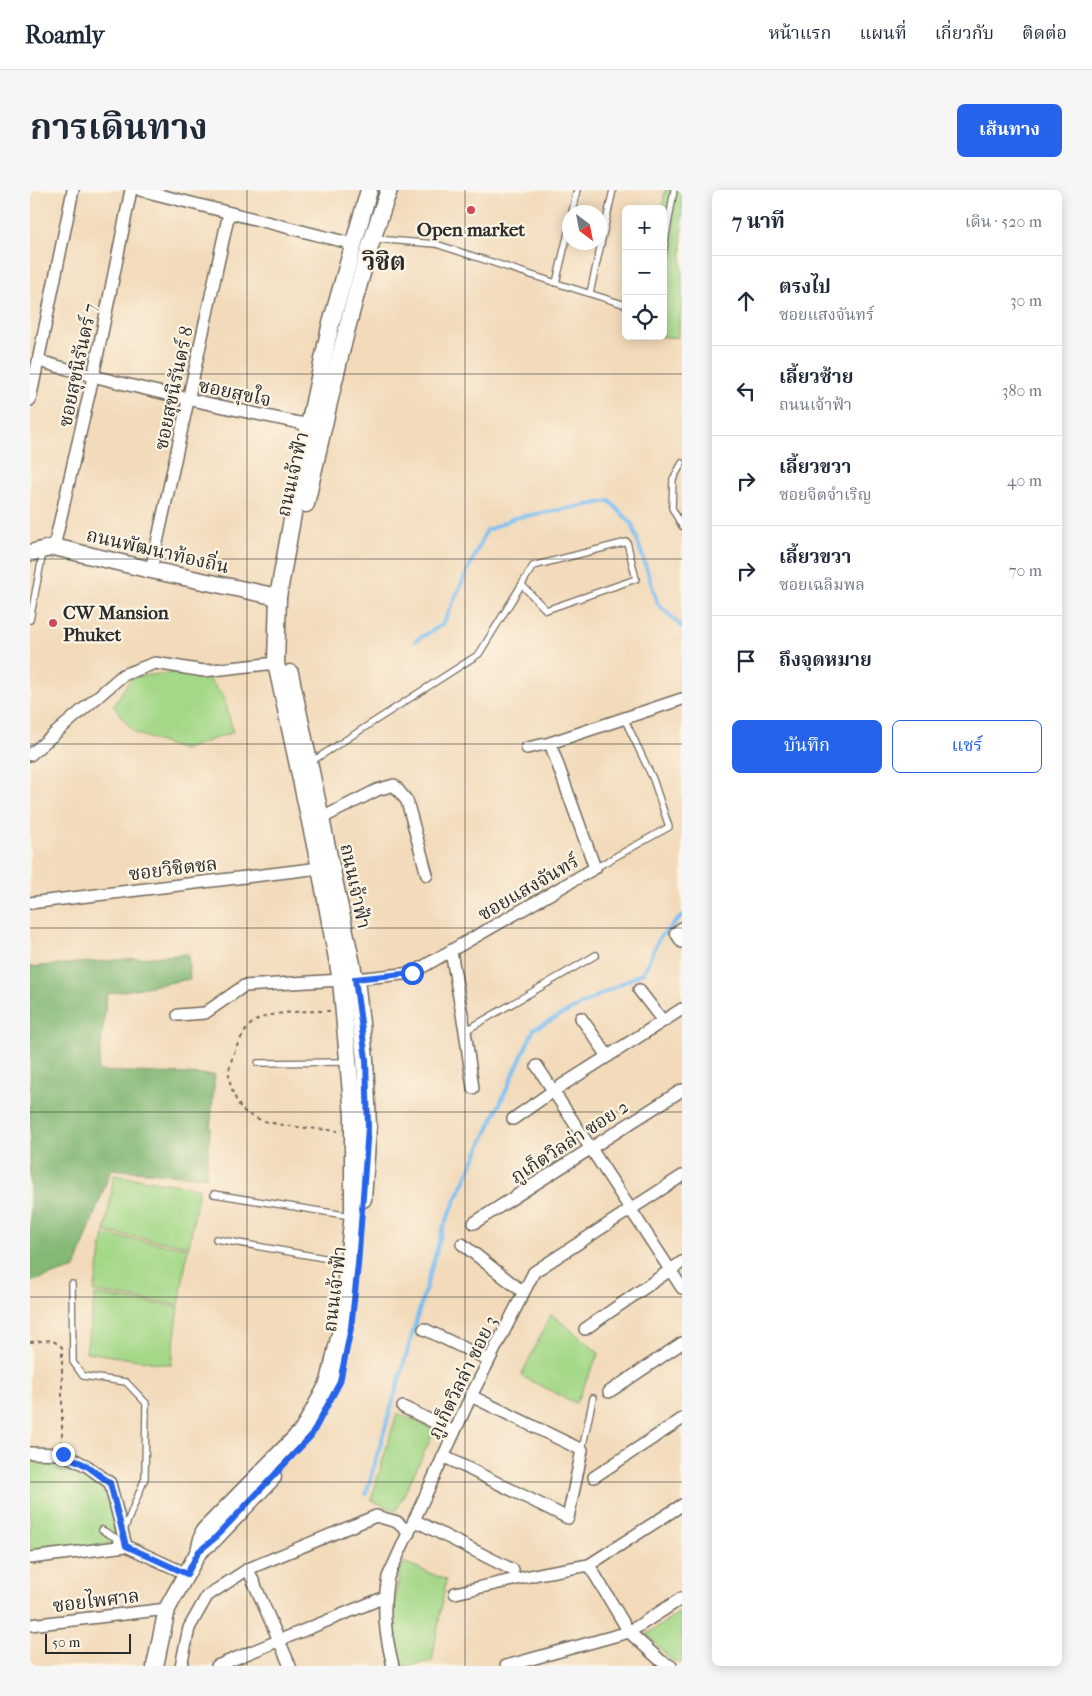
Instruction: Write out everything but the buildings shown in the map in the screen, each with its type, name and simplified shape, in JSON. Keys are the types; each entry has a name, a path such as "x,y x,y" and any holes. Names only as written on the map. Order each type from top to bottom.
{"main road":[{"name":"ถนนเจ้าฟ้า","path":"209,1535 311,1436 340,1382 351,1328 358,1265 368,1127 366,1059 320,868 276,663 278,598 309,425 330,327 369,190"},
{"name":"ถนนเจ้าฟ้า","path":"155,1666 167,1609 199,1551 209,1535 303,1430 329,1382 341,1330 353,1216 353,1116 348,1062 348,979 322,818 287,662 286,597 302,520 346,334 372,239 389,190"},
{"name":"ถนนพัฒนาท้องถิ่น","path":"42,550 151,570 278,598"}],"street":[{"path":"30,400 73,190"},
{"name":"ซอยสุขนิรันดร์ 7","path":"42,550 93,377 131,190"},
{"path":"140,190 353,244"},
{"name":"ซอยสุขนิรันดร์ 8","path":"151,570 229,213"},
{"name":"ซอยสุขใจ","path":"38,362 188,400 309,425"},
{"path":"30,755 123,674 155,663 204,671 276,663"},
{"path":"527,748 550,743 682,699"},
{"name":"ซอยแสงจันทร์","path":"178,1014 205,1013 244,986 412,973 595,868 550,743"},
{"path":"322,818 378,790 394,786 407,801 427,875"},
{"name":"ซอยวิชิตชล","path":"30,903 320,868"},
{"path":"682,928 676,933 682,942"},
{"path":"451,951 473,1088"},
{"path":"639,990 663,1021"},
{"path":"513,1119 553,1091 682,1009"},
{"path":"581,1018 608,1056"},
{"path":"537,1066 682,1288"},
{"name":"ภูเก็ตวิลล่า ซอย 2","path":"474,1222 682,1090"},
{"name":"ภูเก็ตวิลล่า ซอย 3","path":"393,1666 385,1634 385,1597 388,1577 471,1396 534,1272 682,1176"},
{"path":"462,1244 523,1292"},
{"path":"585,1329 682,1262"},
{"path":"424,1329 489,1360"},
{"path":"609,1392 682,1343"},
{"path":"443,1456 568,1518 582,1450 471,1396"},
{"path":"403,1407 454,1432"},
{"path":"594,1477 682,1419"},
{"path":"30,1453 63,1454 87,1466 110,1483 123,1534 123,1547"},
{"path":"455,1593 543,1573 589,1565 682,1505"},
{"path":"181,1666 189,1628 207,1596 248,1569 376,1516 397,1522 409,1532"},
{"path":"414,1520 513,1570"},
{"path":"30,1558 123,1547 187,1574"},
{"path":"589,1565 629,1632 661,1661 671,1666"},
{"path":"248,1569 290,1666"},
{"path":"217,1666 385,1597"},
{"path":"506,1666 629,1632 682,1598"},
{"name":"ซอยไพศาล","path":"30,1625 167,1609"}],"lane":[{"path":"574,205 577,190"},
{"path":"590,293 613,190"},
{"path":"664,250 674,190"},
{"path":"372,239 436,244 622,304"},
{"path":"556,283 564,250"},
{"path":"682,463 673,479 672,508 682,526"},
{"path":"309,764 479,654 522,584 534,566 627,542 636,579 546,610 522,584"},
{"path":"30,620 42,550"},
{"path":"595,868 669,827 653,779 624,718"},
{"path":"465,1031 596,955"},
{"path":"258,1063 348,1062"},
{"path":"214,1194 353,1216"},
{"path":"216,1239 348,1262"},
{"path":"72,1284 73,1362 83,1376 126,1382 146,1403 145,1478 123,1534"},
{"path":"582,1450 593,1398"},
{"path":"102,1530 116,1538 123,1547"}],"path":[{"path":"30,1342 52,1340 62,1347 61,1422 63,1454"}],"green space":[{"path":"665,190 682,190 682,306 677,338 667,337 667,205 663,205"},
{"path":"180,672 207,677 224,697 233,732 183,750 135,733 113,706 132,677"},
{"path":"188,954 190,979 107,994 98,1071 215,1075 206,1177 111,1169 75,1268 30,1282 30,967"},
{"path":"114,1175 199,1188 189,1246 105,1232"},
{"path":"104,1235 188,1248 179,1305 94,1292"},
{"path":"95,1295 179,1307 171,1365 86,1352"},
{"path":"551,1314 599,1353 576,1403 521,1376"},
{"path":"397,1413 435,1430 396,1511 371,1500"},
{"path":"30,1459 62,1461 101,1484 111,1505 116,1538 111,1544 32,1554 30,1540"},
{"path":"404,1562 446,1580 432,1661 399,1666 394,1614 397,1589"},
{"path":"682,1611 682,1664 670,1659 647,1634"}],"waterway":[{"path":"415,641 443,624 486,531 514,518 610,501 632,524 658,604 682,627"},
{"path":"366,1494 443,1228 534,1029 644,972 659,938 682,916"}],"place":[{"name":"Open market","path":"471,210"},
{"name":"CW Mansion Phuket","path":"53,623"}],"district":[{"name":"วิชิต","path":"384,262"}],"route":[{"path":"63,1454 87,1466 110,1483 126,1546 187,1574 199,1551 214,1539 311,1436 340,1382 351,1328 358,1265 368,1127 366,1059 355,979 412,973"}]}
